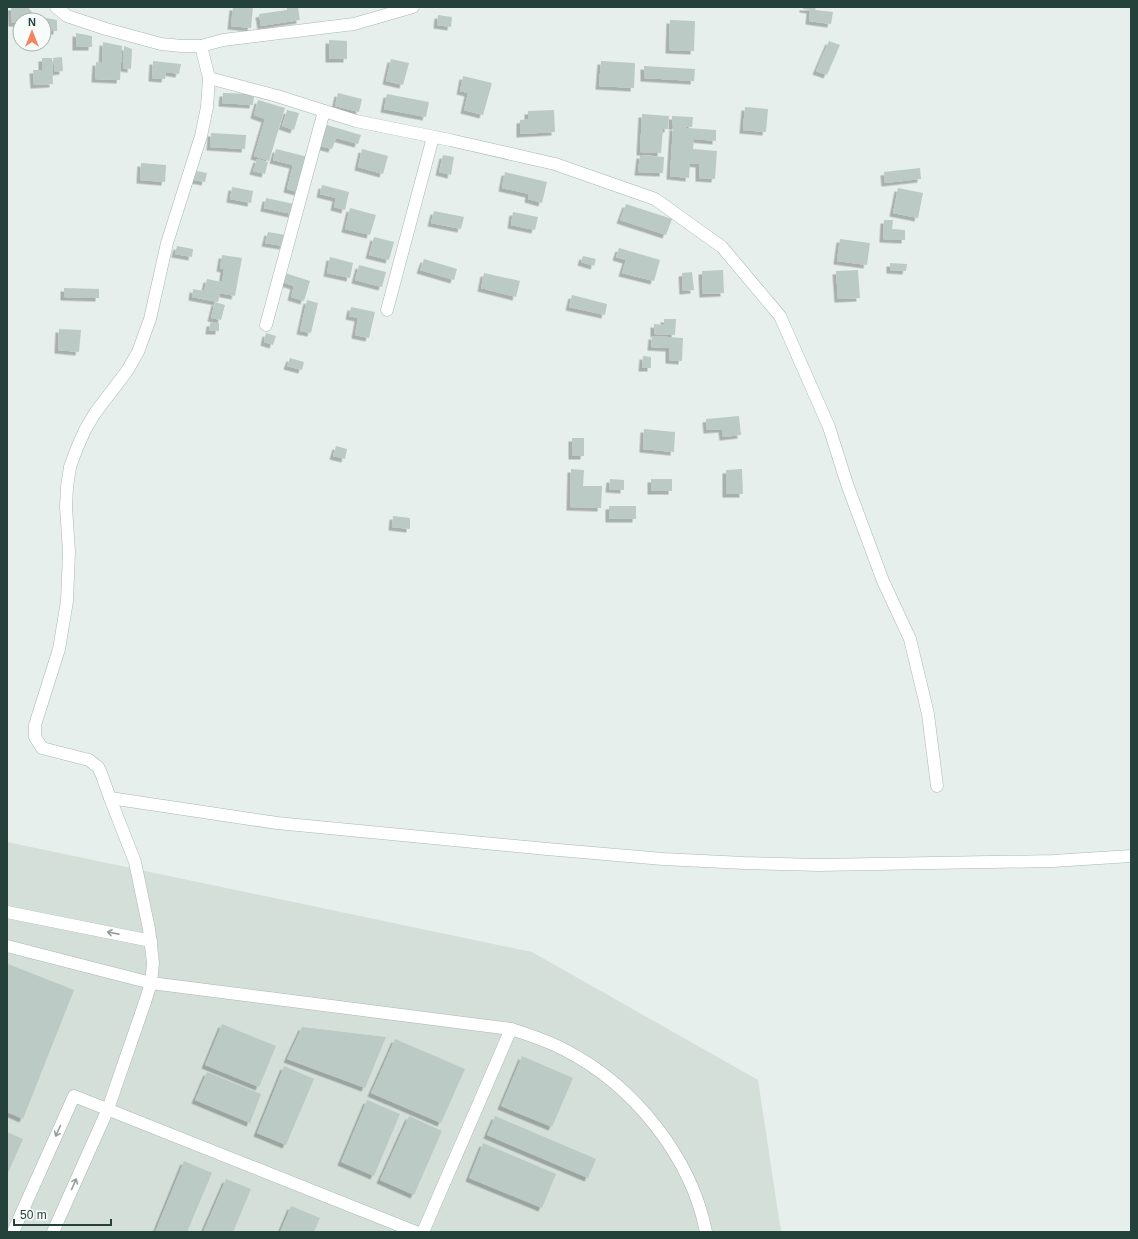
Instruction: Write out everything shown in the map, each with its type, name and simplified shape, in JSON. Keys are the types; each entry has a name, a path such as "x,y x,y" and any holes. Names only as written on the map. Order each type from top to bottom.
{"street":[{"path":"56,7 67,16 106,30 161,44 182,46 201,46 223,40 354,24 413,7"},
{"path":"52,1232 108,1109 151,983 153,963 151,940 135,862 110,798 104,778 98,767 89,760 42,748 35,737 34,731 59,649 68,601 69,564 66,507 70,467 76,448 95,413 127,371 138,352 150,319 166,243 201,136 207,107 209,78 201,46"},
{"path":"209,78 277,96 356,121 556,164 655,199 722,248 780,316 829,427 883,581 910,639 928,714 938,786"},
{"path":"266,325 324,111"},
{"path":"387,310 433,137"},
{"path":"110,798 277,823 539,849 692,860 819,865 1053,861 1131,856"},
{"path":"7,912 151,940"},
{"path":"7,946 151,983 511,1029 539,1038 578,1058 614,1083 635,1103 659,1130 686,1174 697,1200 706,1232"},
{"path":"423,1232 511,1029"},
{"path":"13,1232 74,1096 416,1232"}],"shaded area":[{"path":"7,842 532,952 758,1080 781,1232 7,1232"}],"building":[{"path":"11,7 28,7 32,12 12,12 12,23"},
{"path":"233,7 253,7 251,28 231,26"},
{"path":"287,7 298,7 300,20 261,26 259,14 287,10"},
{"path":"803,7 816,7 815,10 833,12 831,24 809,21 810,10 803,9"},
{"path":"438,15 452,17 451,27 437,25"},
{"path":"52,19 57,20 57,31 52,31"},
{"path":"670,20 695,21 694,51 669,50"},
{"path":"76,33 92,36 92,47 76,47"},
{"path":"329,40 347,41 347,59 329,59"},
{"path":"829,41 840,45 827,75 816,71"},
{"path":"103,42 122,46 120,80 95,79 96,62 102,63"},
{"path":"124,46 132,49 131,69 123,68"},
{"path":"62,57 63,71 55,72 53,58"},
{"path":"42,58 52,58 53,84 34,85 33,70 42,70"},
{"path":"391,59 409,63 403,85 386,81"},
{"path":"153,61 181,64 179,74 166,72 165,79 152,78"},
{"path":"601,61 635,63 634,88 599,86"},
{"path":"644,66 695,69 694,81 644,78"},
{"path":"463,76 492,83 483,115 464,110 468,93 460,91"},
{"path":"223,93 254,94 253,105 222,103"},
{"path":"338,93 362,99 359,112 335,106"},
{"path":"387,94 429,102 426,117 384,109"},
{"path":"258,100 285,108 269,161 254,156 265,119 254,115"},
{"path":"745,107 768,109 766,132 743,130"},
{"path":"287,110 299,113 294,130 282,126"},
{"path":"554,110 555,132 520,134 520,120 528,119 528,111"},
{"path":"642,114 669,116 668,129 663,129 661,153 640,152"},
{"path":"672,116 693,117 692,127 672,126"},
{"path":"327,125 361,135 358,144 336,138 332,149 320,146"},
{"path":"673,127 716,130 716,141 694,139 693,149 717,151 715,179 699,178 699,164 690,163 689,178 670,176"},
{"path":"211,133 246,135 245,149 210,147"},
{"path":"276,149 308,157 298,192 287,189 293,165 273,160"},
{"path":"362,149 388,156 383,174 358,167"},
{"path":"443,155 454,157 451,175 439,172"},
{"path":"640,155 664,157 663,173 638,172"},
{"path":"257,159 268,162 265,174 253,171"},
{"path":"141,163 166,165 165,182 140,180"},
{"path":"920,168 921,179 885,183 884,172"},
{"path":"191,170 207,173 205,182 189,179"},
{"path":"505,172 547,182 542,203 528,199 529,194 502,188"},
{"path":"322,185 349,192 345,210 334,207 336,198 320,194"},
{"path":"232,187 253,191 251,203 230,199"},
{"path":"898,188 923,193 918,218 893,213"},
{"path":"266,198 294,204 292,214 264,208"},
{"path":"626,204 672,219 666,235 620,220"},
{"path":"350,208 376,215 370,235 345,229"},
{"path":"434,211 464,217 461,229 431,223"},
{"path":"513,212 538,217 535,230 511,225"},
{"path":"884,220 893,220 892,229 905,230 905,240 883,239"},
{"path":"268,232 286,235 283,246 265,243"},
{"path":"374,237 394,242 389,260 369,255"},
{"path":"840,239 870,243 867,265 837,261"},
{"path":"177,246 193,249 192,257 175,254"},
{"path":"619,248 660,260 654,281 622,273 626,260 616,257"},
{"path":"222,255 242,258 235,296 209,291 220,294 218,302 192,297 193,289 204,291 207,279 222,282 224,269 220,268"},
{"path":"583,256 596,259 594,266 581,262"},
{"path":"330,257 353,263 350,278 327,273"},
{"path":"424,259 457,269 454,280 420,270"},
{"path":"890,263 907,264 906,271 890,270"},
{"path":"359,265 386,272 382,287 355,280"},
{"path":"723,270 724,293 703,294 702,271"},
{"path":"858,270 860,298 838,299 836,271"},
{"path":"692,272 694,290 683,291 682,273"},
{"path":"285,273 310,281 304,301 291,297 294,286 282,282"},
{"path":"484,273 520,281 516,297 481,288"},
{"path":"64,288 99,289 99,298 64,297"},
{"path":"572,295 607,304 605,315 569,307"},
{"path":"307,300 318,303 311,333 300,331"},
{"path":"215,302 225,305 221,320 211,318"},
{"path":"351,307 375,312 369,338 355,335 358,318 349,316"},
{"path":"664,319 676,319 675,335 654,334 654,324 664,325"},
{"path":"210,323 219,323 219,331 209,331"},
{"path":"59,329 81,330 79,352 58,350"},
{"path":"266,333 276,336 273,345 264,342"},
{"path":"652,336 683,338 682,361 669,360 669,348 651,347"},
{"path":"643,356 651,357 651,368 642,368"},
{"path":"290,358 304,362 302,370 287,366"},
{"path":"739,416 741,435 723,437 722,429 707,430 706,419"},
{"path":"644,429 675,432 674,452 643,449"},
{"path":"572,438 584,438 584,456 572,456"},
{"path":"336,446 347,449 345,459 333,456"},
{"path":"571,469 584,470 583,486 602,486 601,508 570,507"},
{"path":"742,469 743,494 726,494 726,470"},
{"path":"610,479 624,480 624,490 609,489"},
{"path":"651,479 672,479 672,491 651,491"},
{"path":"609,506 636,506 636,519 609,519"},
{"path":"393,516 410,518 410,529 392,527"},
{"path":"8,964 74,990 23,1119 7,1112"},
{"path":"222,1024 276,1046 259,1087 205,1065"},
{"path":"302,1027 386,1037 365,1088 287,1059"},
{"path":"395,1039 465,1069 441,1123 371,1093"},
{"path":"522,1056 573,1078 552,1127 501,1106"},
{"path":"284,1066 314,1079 286,1145 257,1133"},
{"path":"207,1072 261,1094 250,1123 195,1100"},
{"path":"367,1100 400,1114 374,1176 341,1162"},
{"path":"409,1116 442,1131 414,1195 380,1180"},
{"path":"495,1116 596,1159 588,1178 487,1135"},
{"path":"7,1132 23,1139 7,1175"},
{"path":"483,1143 556,1174 542,1208 469,1178"},
{"path":"184,1161 212,1173 187,1232 155,1232"},
{"path":"226,1179 251,1189 233,1232 203,1232"},
{"path":"291,1206 320,1218 314,1232 280,1232"}]}
